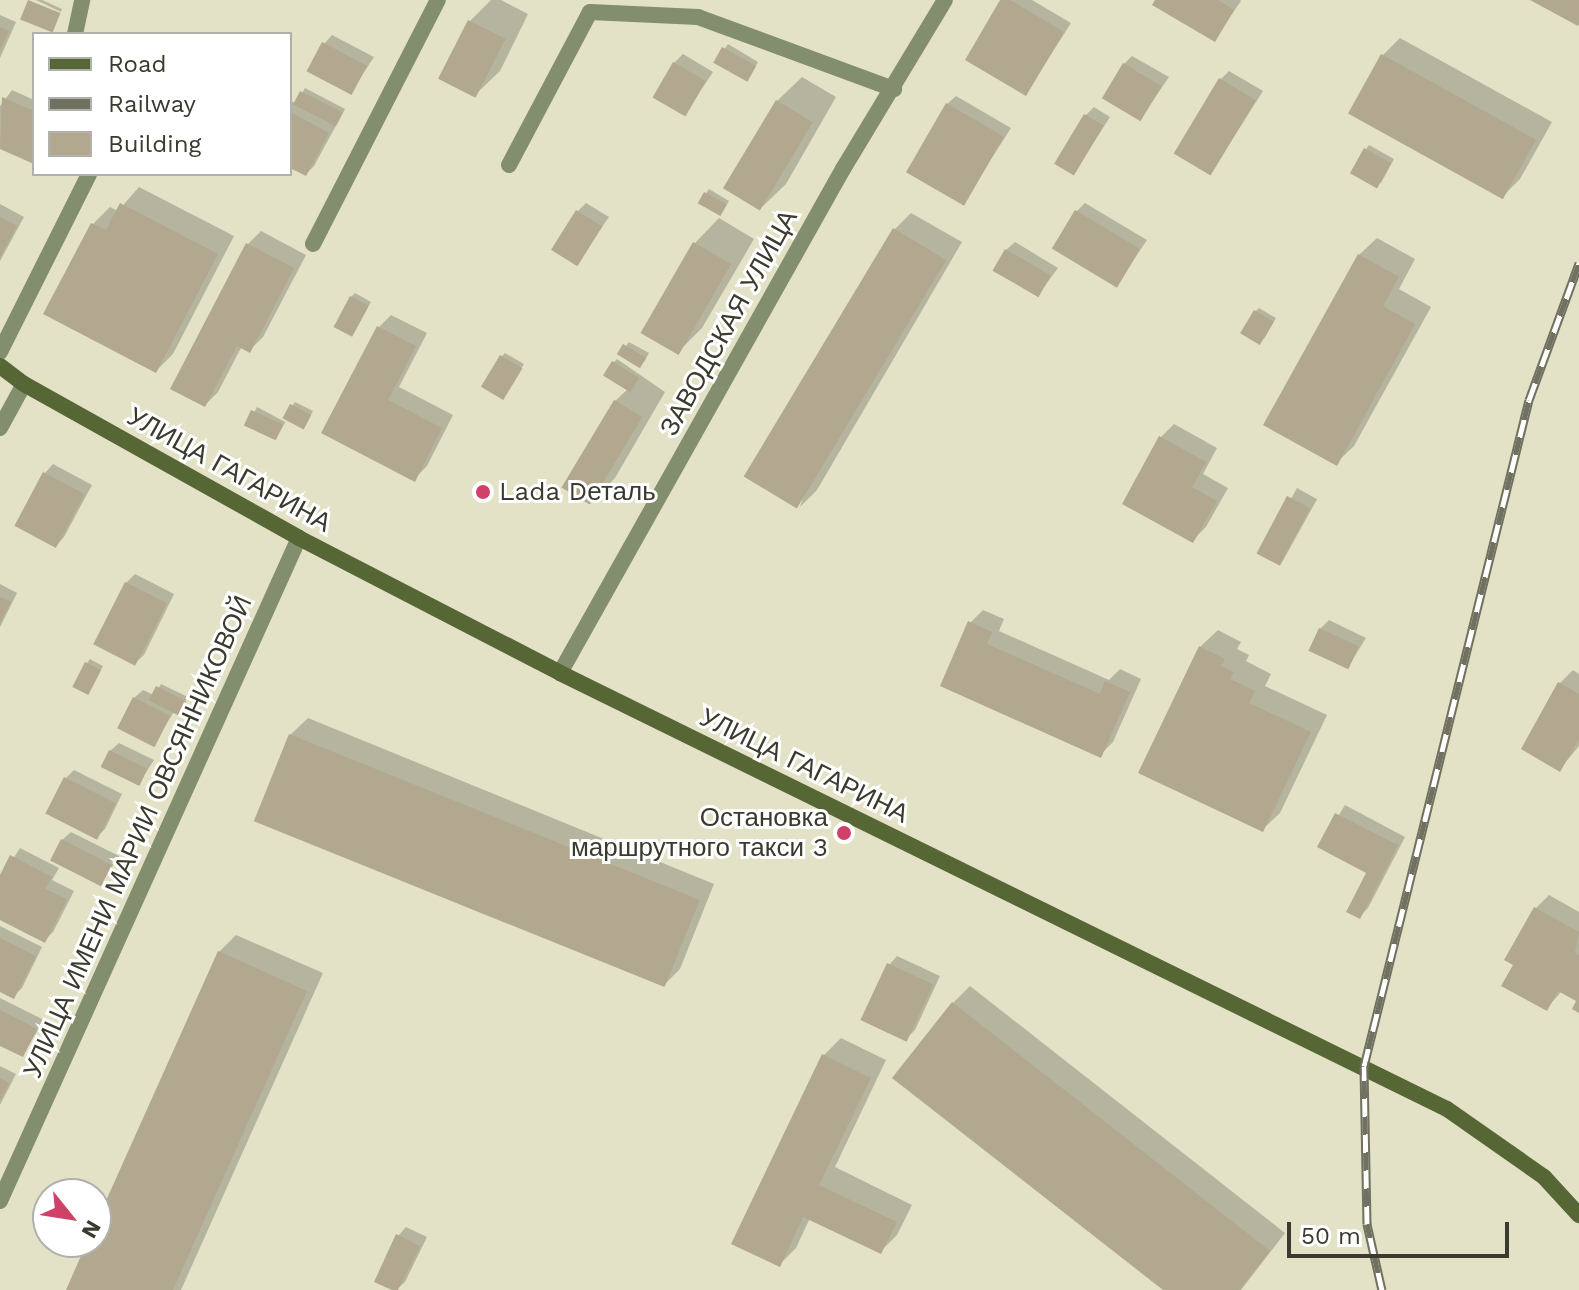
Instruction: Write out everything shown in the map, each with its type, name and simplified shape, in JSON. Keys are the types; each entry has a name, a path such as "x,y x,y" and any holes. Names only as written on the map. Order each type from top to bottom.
{"main road":[{"name":"УЛИЦА ГАГАРИНА","path":"0,366 24,384 299,538 560,673 1447,1109 1544,1177 1579,1215"}],"street":[{"path":"75,32 82,0"},
{"path":"313,244 438,0"},
{"name":"ЗАВОДСКАЯ УЛИЦА","path":"560,673 843,169 945,0"},
{"path":"509,165 590,12 698,17 894,89"},
{"path":"0,352 88,176"},
{"path":"0,428 24,384"},
{"name":"УЛИЦА ИМЕНИ МАРИИ ОВСЯННИКОВОЙ","path":"0,1201 299,538"}],"building":[{"path":"28,0 60,13 51,32 20,19"},
{"path":"1000,0 1010,0 1064,32 1026,96 965,60"},
{"path":"1155,0 1218,0 1234,10 1215,42 1152,5"},
{"path":"1530,0 1579,0 1578,26"},
{"path":"468,20 505,39 475,98 438,79"},
{"path":"0,27 9,31 0,51"},
{"path":"322,42 367,66 352,95 307,71"},
{"path":"722,47 756,66 747,82 713,63"},
{"path":"1381,54 1536,140 1503,199 1348,113"},
{"path":"673,62 706,81 685,117 652,98"},
{"path":"1123,63 1162,86 1140,121 1102,98"},
{"path":"1219,78 1256,100 1211,176 1174,153"},
{"path":"300,91 343,113 336,126 293,104"},
{"path":"2,97 32,110 32,163 0,149"},
{"path":"776,100 813,122 760,210 723,188"},
{"path":"946,103 1004,136 964,206 906,172"},
{"path":"292,113 329,133 306,176 292,169"},
{"path":"1084,114 1104,126 1074,176 1054,164"},
{"path":"1364,148 1391,163 1377,188 1350,173"},
{"path":"704,192 727,205 720,216 698,203"},
{"path":"120,203 218,254 156,373 43,314 91,223 106,230"},
{"path":"576,210 602,226 577,266 551,250"},
{"path":"1075,210 1140,249 1117,288 1052,249"},
{"path":"0,217 17,226 0,257"},
{"path":"893,228 946,260 797,509 744,477"},
{"path":"693,242 731,264 679,355 640,333"},
{"path":"246,243 294,268 250,353 237,346 205,407 170,389"},
{"path":"1005,249 1051,276 1038,297 992,271"},
{"path":"1358,254 1399,277 1383,306 1415,324 1337,466 1263,425"},
{"path":"350,296 369,306 352,337 334,327"},
{"path":"1254,310 1274,322 1260,345 1240,333"},
{"path":"377,326 416,346 388,400 442,428 415,482 321,433"},
{"path":"623,344 646,358 640,368 617,354"},
{"path":"500,355 522,368 503,400 481,387"},
{"path":"612,361 639,378 630,392 603,375"},
{"path":"614,400 642,417 590,504 561,487"},
{"path":"290,404 311,415 304,429 282,418"},
{"path":"251,410 283,425 276,440 244,425"},
{"path":"1159,436 1206,462 1192,487 1217,501 1193,543 1122,504"},
{"path":"43,472 84,494 56,548 14,526"},
{"path":"1287,496 1310,508 1279,566 1256,553"},
{"path":"125,582 167,603 135,666 93,644"},
{"path":"0,597 11,602 0,622"},
{"path":"968,621 992,632 987,644 1100,694 1105,681 1130,692 1101,758 940,686"},
{"path":"1319,628 1359,647 1348,669 1308,651"},
{"path":"1199,646 1225,659 1221,666 1234,672 1230,679 1255,691 1249,703 1311,732 1263,832 1138,773"},
{"path":"85,662 101,670 88,695 72,687"},
{"path":"1558,682 1579,694 1579,739 1560,772 1521,749"},
{"path":"156,686 186,701 179,716 149,700"},
{"path":"133,697 170,716 155,747 117,728"},
{"path":"289,734 700,900 665,987 254,821"},
{"path":"109,750 148,769 139,786 101,767"},
{"path":"64,777 116,803 97,840 45,814"},
{"path":"1335,813 1398,845 1360,919 1346,912 1366,873 1317,847"},
{"path":"61,839 112,865 101,886 50,860"},
{"path":"10,855 52,877 45,889 67,899 45,943 0,920 0,875"},
{"path":"1534,907 1579,932 1575,953 1579,955 1579,1013 1572,1009 1576,1001 1558,991 1547,1011 1501,986 1513,965 1504,960"},
{"path":"0,938 36,956 14,999 0,992"},
{"path":"218,951 307,991 173,1290 66,1290 80,1258 112,1258 112,1187"},
{"path":"887,963 933,985 907,1042 860,1020"},
{"path":"952,1002 1270,1251 1239,1290 1163,1290 892,1078"},
{"path":"0,1010 37,1029 23,1057 0,1046"},
{"path":"822,1054 871,1078 819,1185 897,1222 881,1254 803,1217 780,1267 731,1244"},
{"path":"0,1078 9,1083 0,1100"},
{"path":"396,1234 420,1246 398,1290 392,1290 374,1282"}],"railway":[{"path":"1382,1290 1367,1224 1364,1066 1529,400 1579,263"}],"place":[{"name":"Lada Dеталь","path":"483,492"},
{"name":"Остановка маршрутного такси 3","path":"844,833"}]}
